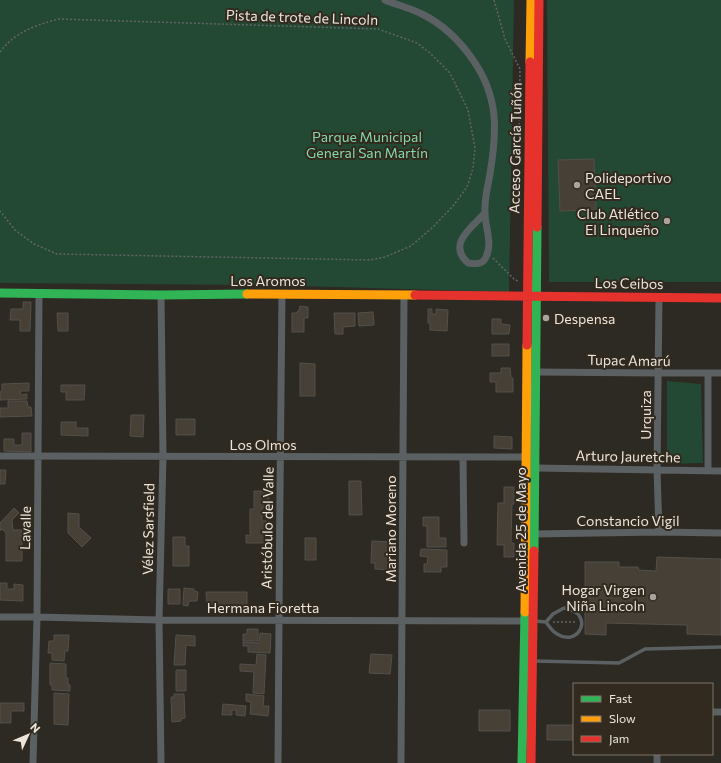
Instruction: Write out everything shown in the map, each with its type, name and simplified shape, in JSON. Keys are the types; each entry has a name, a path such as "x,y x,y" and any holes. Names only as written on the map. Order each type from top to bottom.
{"main road":[{"name":"Acceso García Tuñón","path":"523,296 531,0"},
{"name":"Acceso García Tuñón","path":"536,296 539,0"},
{"name":"Los Aromos","path":"0,293 536,296"},
{"name":"Avenida 25 de Mayo","path":"523,296 529,621 533,661 530,763"},
{"name":"Avenida 25 de Mayo","path":"522,763 534,534 536,296"},
{"name":"Los Ceibos","path":"536,296 721,298"},
{"path":"525,457 535,457"},
{"path":"525,468 535,468"}],"street":[{"path":"385,0 421,13 447,30 473,60 483,77 494,112 496,132 484,213 488,232 488,252 485,259 479,264 468,263 462,258 459,248 461,240 484,213"},
{"name":"Lavalle","path":"33,763 37,617 39,293"},
{"name":"Aristóbulo del Valle","path":"278,763 278,620 282,457 282,294"},
{"name":"Vélez Sarsfield","path":"160,763 159,620 163,456 161,295"},
{"name":"Mariano Moreno","path":"401,763 404,295"},
{"name":"Urquiza","path":"659,298 659,532"},
{"name":"Tupac Amarú","path":"536,372 721,373"},
{"path":"708,373 708,470"},
{"name":"Los Olmos","path":"0,456 525,457"},
{"path":"462,457 464,543"},
{"name":"Arturo Jauretche","path":"535,468 721,471"},
{"name":"Constancio Vigil","path":"534,534 659,532 721,533"},
{"name":"Hermana Fioretta","path":"0,618 37,617 159,620 529,621"}],"lane":[{"path":"529,621 546,622 557,634 564,637 571,637 580,630 582,618 575,611 564,608 553,614 546,622"},
{"path":"533,661 619,663 645,649 721,647"}],"path":[{"path":"494,0 505,39 520,69 520,140"},
{"name":"Pista de trote de Lincoln","path":"0,52 22,32 58,19 378,29 417,42 450,73 468,110 475,148 473,168 467,187 453,206 433,227 411,246 384,257 370,260 57,254 34,244 14,230 0,211"},
{"path":"488,252 515,280 519,282 523,296"},
{"path":"546,622 582,622"}],"green space":[{"name":"Parque Municipal General San Martín","path":"0,0 514,0 509,292 267,285 0,283"},
{"path":"547,0 721,0 721,282 549,282"},
{"path":"667,381 701,384 703,463 667,464"}],"building":[{"name":"Polideportivo CAEL","path":"594,159 596,210 560,211 558,160"},
{"path":"23,302 31,302 30,331 20,331 20,320 10,320 11,309 23,309"},
{"path":"300,306 308,307 308,318 304,318 304,332 292,332 292,313 296,313"},
{"path":"428,309 432,309 432,314 436,314 436,309 448,310 447,331 430,330 430,323 428,323"},
{"path":"373,312 374,325 359,326 358,313"},
{"path":"57,313 68,313 68,331 58,331"},
{"path":"334,313 355,313 355,326 343,327 343,334 335,334"},
{"path":"492,319 501,319 501,324 510,325 509,334 492,334"},
{"path":"492,344 509,344 509,356 492,356"},
{"path":"300,363 315,364 315,396 300,396"},
{"path":"501,368 510,368 511,378 513,378 513,392 496,392 496,382 490,382 490,373 501,373"},
{"path":"29,383 29,391 20,391 21,395 27,394 27,399 0,400 2,384"},
{"path":"61,385 85,385 84,400 66,400 66,392 61,392"},
{"path":"8,401 27,401 28,407 31,407 32,416 0,417 0,408 8,408"},
{"path":"131,415 144,415 143,437 130,436"},
{"path":"176,419 195,419 195,435 176,435"},
{"path":"61,422 76,422 76,428 88,428 88,436 61,435"},
{"path":"22,433 31,433 31,452 4,451 4,439 14,439 14,445 22,445"},
{"path":"494,436 512,437 512,449 494,448"},
{"path":"0,470 6,470 5,484 0,484"},
{"path":"349,481 361,481 362,515 349,515"},
{"path":"504,487 514,487 511,543 514,543 514,557 504,557 504,545 497,545 498,503 504,503"},
{"path":"254,491 269,491 269,508 262,508 262,521 267,521 267,526 261,534 269,534 268,543 246,543 246,535 250,536 250,509 254,509"},
{"path":"14,508 19,513 12,520 13,530 22,530 22,561 6,561 6,533 2,529 0,531 0,523"},
{"path":"68,513 79,514 79,527 91,538 82,547 68,533"},
{"path":"423,517 439,517 439,538 446,538 446,547 427,547 427,526 423,526"},
{"path":"173,537 185,537 185,546 189,546 189,566 173,566"},
{"path":"305,538 316,538 316,560 305,560"},
{"path":"372,541 392,542 391,570 375,569 375,563 371,563"},
{"path":"421,549 447,550 447,567 441,567 441,572 424,572 424,564 427,564 428,557 420,556"},
{"name":"Hogar Virgen Niña Lincoln","path":"657,557 721,559 721,635 687,634 687,625 606,623 606,635 585,634 585,562 619,562 619,567 638,567 639,570 656,571"},
{"path":"0,583 7,583 7,589 14,589 14,584 23,585 23,601 0,600"},
{"path":"184,588 194,589 194,591 198,592 197,601 189,601 188,606 183,605"},
{"path":"168,589 180,589 180,604 168,604"},
{"path":"206,592 247,592 247,609 212,609 211,604 207,604"},
{"path":"247,629 258,629 258,641 243,641 243,634 247,634"},
{"path":"260,633 271,634 270,653 248,652 248,646 243,646 243,642 259,643"},
{"path":"54,635 69,635 68,651 65,651 64,661 52,660 52,653 48,653 49,641 54,641"},
{"path":"176,635 195,636 195,646 186,645 185,665 174,665"},
{"path":"257,654 266,655 264,694 253,693 254,672 240,671 240,664 256,665"},
{"path":"371,654 392,655 390,674 369,673"},
{"path":"50,663 66,664 66,678 68,678 70,691 52,690 52,685 50,685"},
{"path":"176,670 186,670 186,691 176,691"},
{"path":"54,693 69,694 68,725 54,724"},
{"path":"174,694 184,694 185,718 181,719 181,721 172,722 171,697 174,697"},
{"path":"246,694 264,696 263,706 269,706 268,716 250,714 251,702 246,701"},
{"path":"0,703 24,703 24,711 11,711 11,723 0,723"},
{"path":"223,704 246,706 245,716 236,715 236,710 232,710 232,715 222,715"},
{"path":"479,710 510,710 510,731 479,731"},
{"path":"547,725 573,725 573,740 547,740"}],"traffic: fast":[{"path":"534,551 537,227"},
{"path":"0,293 161,295 247,294"},
{"path":"522,763 525,612"}],"traffic: slow":[{"path":"530,62 531,0"},
{"path":"247,294 415,295"},
{"path":"525,612 527,345"}],"traffic: jam":[{"path":"537,227 539,0"},
{"path":"527,345 530,62"},
{"path":"415,295 721,298"},
{"path":"531,763 534,551"}],"place":[{"name":"Polideportivo CAEL","path":"577,185"},
{"name":"Club Atlético El Linqueño","path":"667,221"},
{"name":"Despensa","path":"546,318"},
{"name":"Hogar Virgen Niña Lincoln","path":"653,597"}]}
